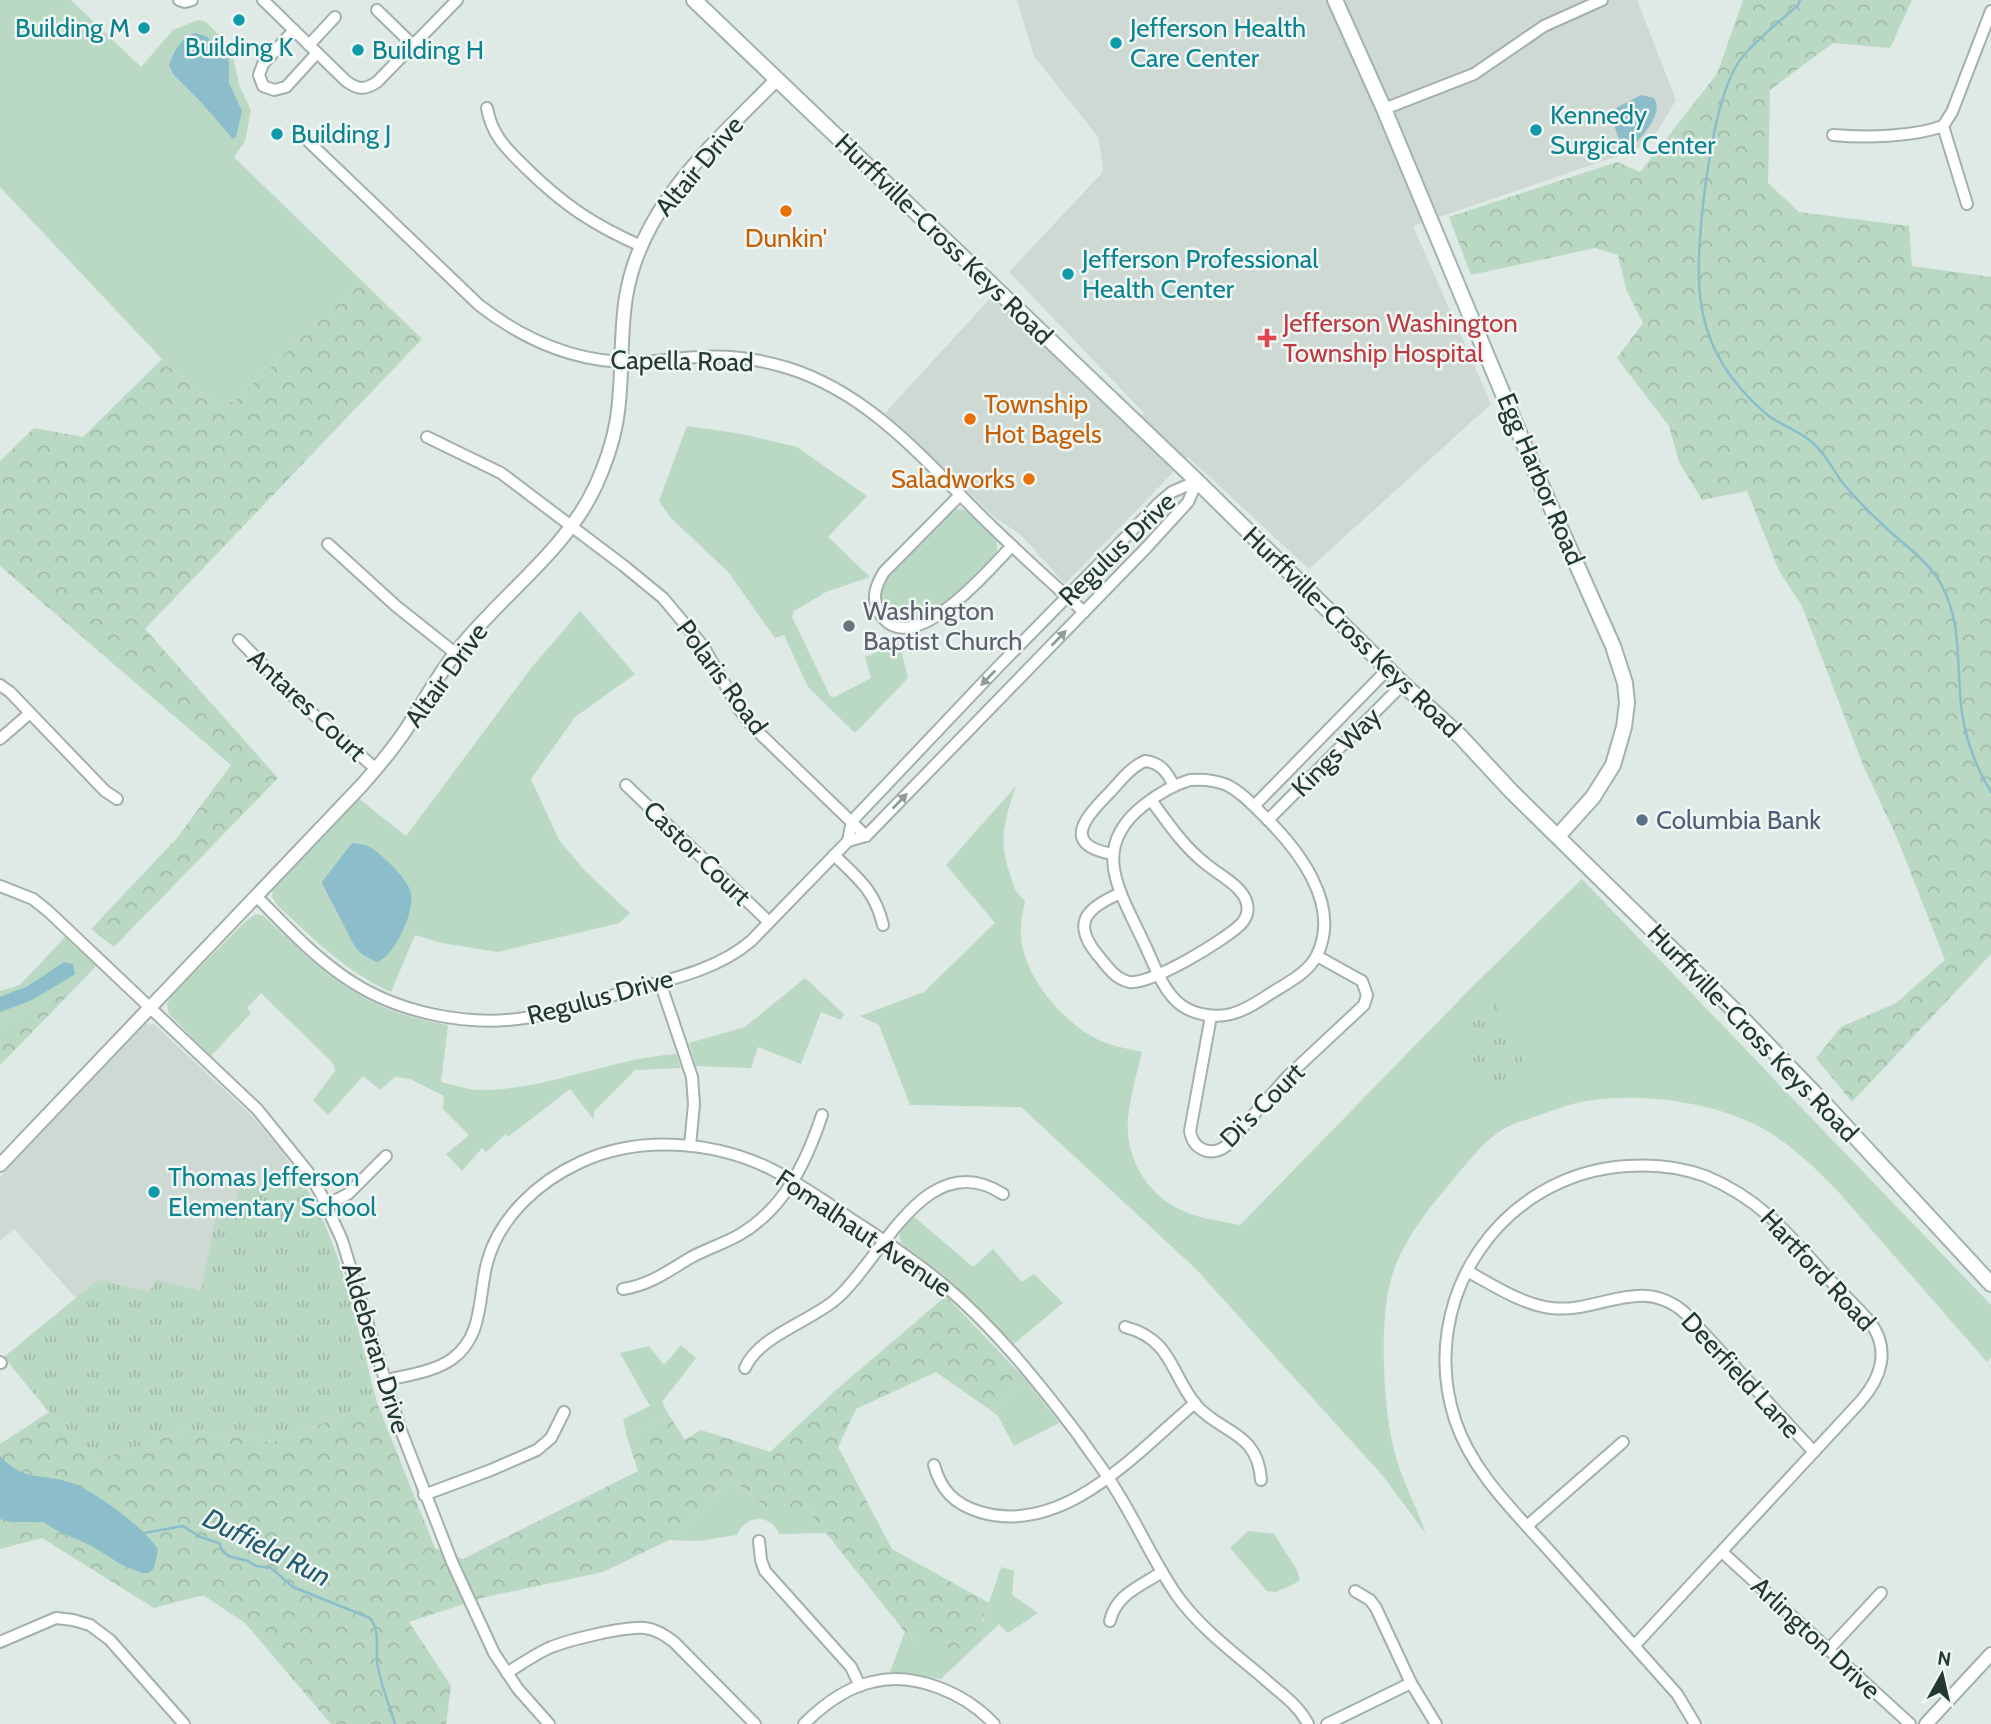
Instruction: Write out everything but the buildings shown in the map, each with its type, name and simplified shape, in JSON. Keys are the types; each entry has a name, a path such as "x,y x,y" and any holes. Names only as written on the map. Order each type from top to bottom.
{"main road":[{"name":"Hurffville-Cross Keys Road","path":"694,0 1461,737 1824,1102 1991,1284"},
{"name":"Egg Harbor Road","path":"1335,0 1384,109 1538,478 1621,668 1627,703 1622,740 1613,765 1588,803 1558,836"},
{"path":"1580,859 1574,835 1579,818 1588,803"}],"street":[{"path":"179,0 192,0"},
{"path":"262,0 346,81 361,89 369,88 377,82 457,0"},
{"path":"1384,109 1474,74 1544,26 1602,0"},
{"path":"377,10 413,45"},
{"path":"1833,135 1862,137 1932,130 1943,126 1952,112 1991,11"},
{"path":"309,45 335,17"},
{"path":"294,30 263,64 259,75 263,86 274,90 286,87 317,53"},
{"name":"Altair Drive","path":"0,1165 376,769 404,733 455,653 571,525 593,491 610,449 618,413 626,298 641,246 656,214 675,186 777,79"},
{"path":"487,108 490,124 497,138 552,193 587,220 641,246"},
{"path":"1943,126 1967,204"},
{"name":"Capella Road","path":"309,142 465,293 502,322 537,341 561,350 621,362 734,357 773,364 808,375 845,393 878,416 1084,612"},
{"name":"Polaris Road","path":"427,437 501,473 634,573 671,607 709,656 745,717 866,836"},
{"name":"Regulus Drive","path":"852,821 1128,534 1171,492 1196,481"},
{"name":"Regulus Drive","path":"257,897 317,957 343,977 371,993 428,1012 475,1019 532,1017 660,982 729,958 751,941 848,841 866,836 1144,550 1188,502 1196,481"},
{"path":"960,495 884,572 877,583 874,594 876,605 887,622 908,629 939,614 962,597 1012,546"},
{"path":"1128,534 1144,550"},
{"path":"328,544 396,606 455,653"},
{"name":"Antares Court","path":"239,640 296,699 376,769"},
{"name":"Kings Way","path":"1254,806 1388,669"},
{"name":"Kings Way","path":"1268,820 1403,684"},
{"path":"0,685 105,791 117,799"},
{"path":"0,739 30,713"},
{"path":"1112,854 1094,850 1086,844 1082,828 1088,814 1132,769 1144,761 1164,768 1174,786"},
{"path":"1190,780 1214,781 1233,788 1254,806 1296,852 1315,885 1323,924 1321,942 1317,956 1296,977 1246,1008 1211,1016 1180,1004 1159,975 1121,893 1113,871 1112,854 1125,822 1151,800 1190,780"},
{"name":"Castor Court","path":"626,785 769,922"},
{"path":"1121,893 1091,910 1085,923 1084,936 1113,973 1122,980 1135,982 1159,975 1186,961 1235,929 1245,919 1248,909 1240,891 1186,846 1151,800"},
{"path":"848,841 852,821"},
{"path":"834,855 869,889 879,906 883,925"},
{"name":"Aldeberan Drive","path":"0,886 20,893 40,905 271,1124 298,1158 326,1205 347,1254 384,1381 424,1495 471,1606 507,1673 549,1724"},
{"name":"Di's Court","path":"1211,1016 1190,1131 1195,1144 1213,1152 1226,1146 1288,1076 1364,1005 1367,995 1362,981 1317,956"},
{"path":"660,982 692,1077 695,1096 690,1146"},
{"path":"623,1289 648,1283 691,1257 749,1229 774,1209 815,1136 822,1115"},
{"name":"Fomalhaut Avenue","path":"384,1381 443,1364 452,1359 468,1342 477,1324 484,1272 494,1243 512,1215 540,1187 574,1165 621,1149 652,1145 690,1146 738,1157 770,1168 884,1241 945,1286 985,1324 1060,1412 1107,1477 1179,1597 1202,1625 1296,1706 1308,1724"},
{"path":"326,1205 348,1194 386,1156"},
{"name":"Hartford Road","path":"1634,1646 1874,1386 1882,1361 1878,1336 1870,1322 1781,1225 1737,1191 1688,1171 1654,1166 1618,1166 1572,1177 1542,1191 1513,1211 1482,1245 1467,1271 1456,1296 1448,1328 1446,1363 1449,1397 1460,1433 1486,1478 1684,1703 1695,1724"},
{"path":"745,1368 755,1352 765,1344 842,1294 860,1276 905,1214 925,1197 947,1185 974,1183 986,1185 1003,1194"},
{"name":"Deerfield Lane","path":"1467,1271 1528,1303 1553,1309 1580,1307 1634,1295 1653,1296 1670,1302 1685,1313 1814,1452"},
{"path":"1125,1326 1146,1334 1158,1343 1168,1355 1195,1403 1247,1444 1260,1468 1261,1480"},
{"path":"934,1465 943,1489 971,1509 996,1516 1033,1515 1059,1507 1083,1495 1195,1403"},
{"path":"424,1495 537,1450 551,1438 564,1412"},
{"path":"1527,1525 1623,1442"},
{"path":"758,1541 765,1571 851,1667 859,1686"},
{"name":"Arlington Drive","path":"1723,1552 1910,1724"},
{"path":"1110,1621 1119,1600 1162,1572"},
{"path":"1355,1591 1370,1600 1376,1608 1411,1684 1436,1724"},
{"path":"1828,1650 1881,1593"},
{"path":"0,1642 56,1618 90,1625 117,1647 184,1724"},
{"path":"507,1673 557,1644 645,1628 666,1635 755,1724"},
{"path":"1926,1724 1991,1654"},
{"path":"804,1724 825,1704 859,1686 885,1680 943,1688 971,1703 993,1724"},
{"path":"1327,1724 1411,1684"}],"shaded area":[{"name":"Jefferson Washington Township Hospital","path":"1017,0 1637,0 1676,100 1651,142 1618,156 1413,226 1491,404 1309,569 1188,457 1065,584 1021,535 993,516 885,413 998,290 1135,422 1144,413 1009,272 1102,173 1103,167 1098,137 1034,56"},
{"path":"145,1024 154,1024 250,1114 280,1149 305,1185 324,1222 341,1267 377,1403 49,1412 4,1357 76,1298 14,1229 0,1241 0,1177"}],"green space":[{"path":"0,0 71,0 141,67 173,30 198,20 206,22 231,47 239,85 251,110 245,141 234,157 362,281 234,402 204,399 162,359 0,187"},
{"path":"1743,0 1912,0 1890,48 1833,43 1770,90 1768,183 1799,212 1909,226 1912,266 1991,277 1991,954 1852,1102 1816,1058 1841,1027 1896,1003 1945,960 1897,838 1863,765 1802,606 1779,571 1747,491 1702,500 1679,462 1669,426 1617,358 1643,323 1626,289 1618,255 1595,248 1471,275 1449,217 1617,162 1640,172 1717,74"},
{"path":"362,281 422,339 145,629 278,778 114,947 91,929 177,838 231,765 0,566 0,461 34,428 83,437 162,359 204,399 234,402"},
{"path":"687,426 742,434 797,447 867,496 828,537 870,577 826,592 794,611 792,617 830,696 835,697 871,678 865,657 899,643 908,678 855,733 808,687 784,635 775,638 729,573 670,517 659,501"},
{"path":"955,509 973,515 984,525 997,541 997,551 977,574 947,601 930,612 899,620 887,613 882,606 884,582"},
{"path":"580,611 635,674 575,717 531,779 559,840 586,872 630,913 619,923 498,952 442,943 415,935 391,992 359,975 331,954 278,906 272,897 273,888 359,799 406,836 532,667"},
{"path":"1016,786 1008,810 1004,842 1013,884 1017,893 1025,900 1021,926 1026,958 1042,989 1078,1027 1103,1042 1142,1052 1129,1110 1129,1141 1139,1170 1147,1183 1169,1204 1197,1216 1240,1225 1471,988 1582,879 1991,1305 1991,1357 1987,1362 1835,1188 1804,1158 1769,1132 1725,1112 1666,1100 1606,1099 1566,1106 1510,1126 1482,1147 1420,1221 1393,1273 1384,1324 1387,1412 1397,1460 1426,1534 1383,1476 1196,1269 1021,1107 910,1105 879,1025 860,1016 924,992 995,923 946,865"},
{"path":"256,914 264,916 346,987 391,1010 448,1025 441,1082 473,1090 508,1088 676,1054 681,1068 635,1070 594,1111 594,1120 570,1089 508,1137 506,1134 486,1152 482,1148 462,1171 446,1154 469,1135 443,1109 444,1096 410,1079 395,1077 380,1090 363,1076 328,1115 313,1100 335,1071 333,1063 261,993 247,1008 251,1013 211,1056 169,1014 167,1004 172,995"},
{"path":"65,937 96,966 78,985 0,1028 0,991 20,985"},
{"path":"805,978 844,1014 841,1020 821,1012 801,1064 758,1047 751,1068 696,1066 689,1043 745,1027"},
{"path":"78,985 0,1065 0,1028"},
{"path":"1496,1003 1526,1068 1486,1088 1455,1022"},
{"path":"295,1170 325,1224 336,1253 377,1403 272,1442 189,1429 97,1460 49,1412 4,1357 98,1280 149,1292 157,1280 201,1291 218,1207 235,1209 241,1183 264,1187 266,1176 279,1177"},
{"path":"912,1215 973,1267 993,1249 1022,1282 1034,1274 1063,1303 1014,1344 951,1281 901,1243 899,1230"},
{"path":"946,1296 1026,1380 993,1412 936,1372 856,1409 838,1447 892,1549 989,1603 976,1632 953,1655 924,1645 905,1632 806,1508 766,1508 731,1478 669,1540 603,1572 485,1597 409,1622 451,1686 446,1724 331,1724 245,1623 203,1595 154,1608 42,1538 0,1549 0,1444 49,1412 97,1460 189,1429 272,1442 377,1403 435,1548 463,1559 638,1471 627,1437 669,1415 685,1440 701,1430 770,1452 836,1390"},
{"path":"681,1345 696,1358 662,1402 669,1415 627,1437 623,1419 650,1406 620,1353 649,1346 664,1365"},
{"path":"1026,1380 1059,1423 1014,1446 998,1416 993,1412"},
{"path":"731,1478 766,1508 806,1508 826,1533 779,1534 770,1522 758,1519 746,1523 737,1535 699,1541 669,1540"},
{"path":"1248,1531 1274,1534 1297,1570 1300,1581 1276,1592 1267,1591 1230,1548"},
{"path":"1001,1567 1014,1571 1012,1595 1038,1613 1008,1633 999,1624 941,1679 890,1672 905,1632 924,1645 983,1621"}],"water":[{"path":"195,33 206,36 226,53 229,83 242,111 236,137 233,139 173,74 169,65 175,50"},
{"path":"1641,95 1654,98 1655,117 1633,146 1622,148 1612,110"},
{"path":"352,843 368,846 379,854 393,866 411,893 410,911 402,932 390,951 377,962 363,955 355,947 322,882"},
{"path":"64,962 73,964 75,974 30,1001 0,1012 0,997 28,986"},
{"path":"0,1456 24,1473 79,1486 118,1511 143,1532 158,1550 154,1568 148,1573 142,1573 122,1565 92,1546 43,1522 10,1522 0,1519"}],"waterway":[{"path":"1800,0 1798,5 1744,55 1735,68 1722,102 1709,162 1701,229 1699,288 1703,314 1711,340 1723,364 1741,389 1765,413 1814,444 1851,493 1936,575 1953,615 1966,734 1991,792"},
{"name":"Duffield Run","path":"144,1533 183,1526 200,1537 219,1543 228,1556 256,1566 271,1568 293,1587 370,1618 376,1633 380,1676 395,1724"}],"place":[{"name":"Building K","path":"239,20"},
{"name":"Building M","path":"144,28"},
{"name":"Jefferson Health Care Center","path":"1116,43"},
{"name":"Building H","path":"358,50"},
{"name":"Kennedy Surgical Center","path":"1536,130"},
{"name":"Building J","path":"277,134"},
{"name":"Dunkin'","path":"786,211"},
{"name":"Jefferson Professional Health Center","path":"1068,274"},
{"name":"Jefferson Washington Township Hospital","path":"1267,338"},
{"name":"Township Hot Bagels","path":"970,419"},
{"name":"Saladworks","path":"1029,479"},
{"name":"Washington Baptist Church","path":"849,626"},
{"name":"Columbia Bank","path":"1642,820"},
{"name":"Thomas Jefferson Elementary School","path":"154,1192"}]}
